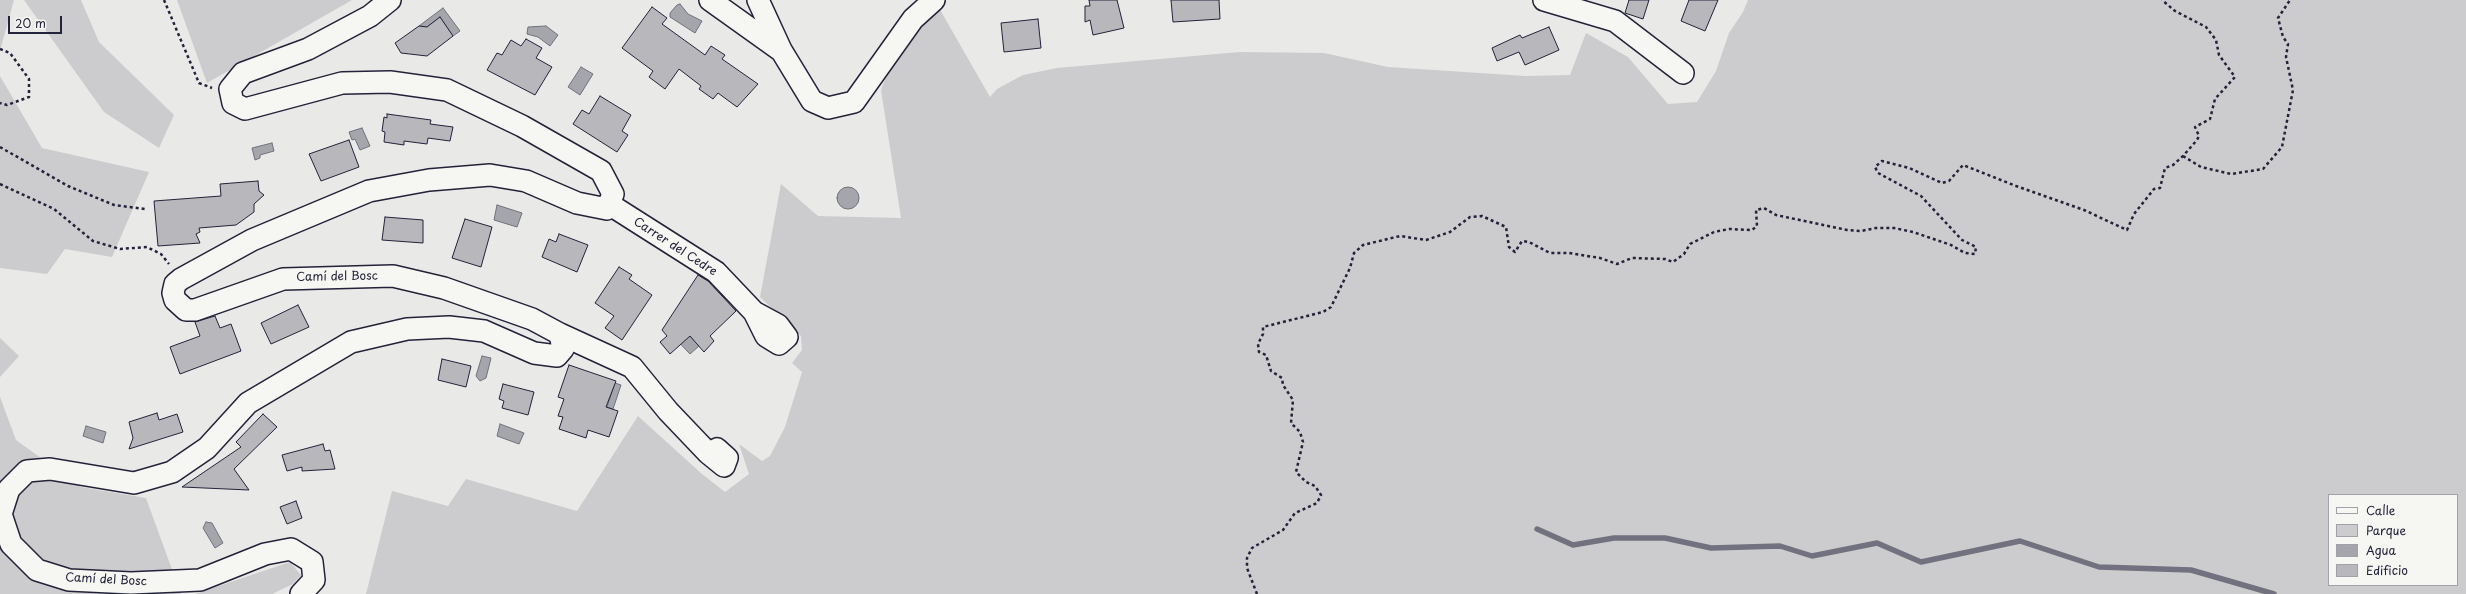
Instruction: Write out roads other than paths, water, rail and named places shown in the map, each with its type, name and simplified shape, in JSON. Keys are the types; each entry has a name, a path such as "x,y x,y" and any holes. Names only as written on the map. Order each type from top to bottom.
{"street":[{"path":"390,0 370,16 308,49 243,73 230,89 233,103 245,109 342,83 390,82 447,90 522,126 601,171 613,194 609,204"},
{"path":"710,0 781,50"},
{"path":"728,13 741,13 748,9 753,0"},
{"path":"758,0 781,50 812,100 828,108 854,102 913,19 934,0"},
{"path":"1544,0 1615,21 1683,73"},
{"name":"Camí del Bosc","path":"301,594 314,580 312,562 291,549 265,554 200,580 131,583 77,580 37,570 11,544 1,514 9,489 27,471 50,469 134,483 172,472 207,448 248,403 351,342 406,329 449,327 484,331 534,353 557,356 563,349 560,334 532,319 444,288 394,276 283,279 195,310 186,310 178,304 173,294 175,284 181,278 252,240 369,191 429,180 490,174 526,180 577,203 607,209 609,204"},
{"name":"Carrer del Cedre","path":"609,204 716,272 754,312"},
{"path":"560,334 632,367 668,411 708,453"}],"water":[{"path":"680,4 688,14 702,21 695,33 670,17 670,13 677,5"},
{"path":"443,8 460,31 453,36 440,17 427,27 419,26"},
{"path":"546,26 558,35 550,46 538,37 527,34 528,27"},
{"path":"581,67 593,74 580,95 568,87"},
{"path":"362,128 370,146 360,150 355,139 352,140 349,132"},
{"path":"272,143 274,151 260,155 260,158 255,160 252,148"},
{"path":"844,187 852,187 859,194 859,202 852,209 844,209 837,202 837,194"},
{"path":"497,205 522,213 517,227 494,220"},
{"path":"680,325 699,346 690,354 671,334"},
{"path":"482,356 491,358 486,378 480,381 476,376"},
{"path":"615,383 621,385 613,409 607,407"},
{"path":"500,424 524,433 519,444 497,436"},
{"path":"86,426 106,432 103,443 83,436"},
{"path":"206,522 212,523 223,543 215,548 203,528"}],"waterway":[{"path":"1537,529 1573,545 1614,538 1665,538 1711,548 1780,546 1812,556 1877,543 1921,562 2020,541 2099,567 2191,570 2274,594"}]}
